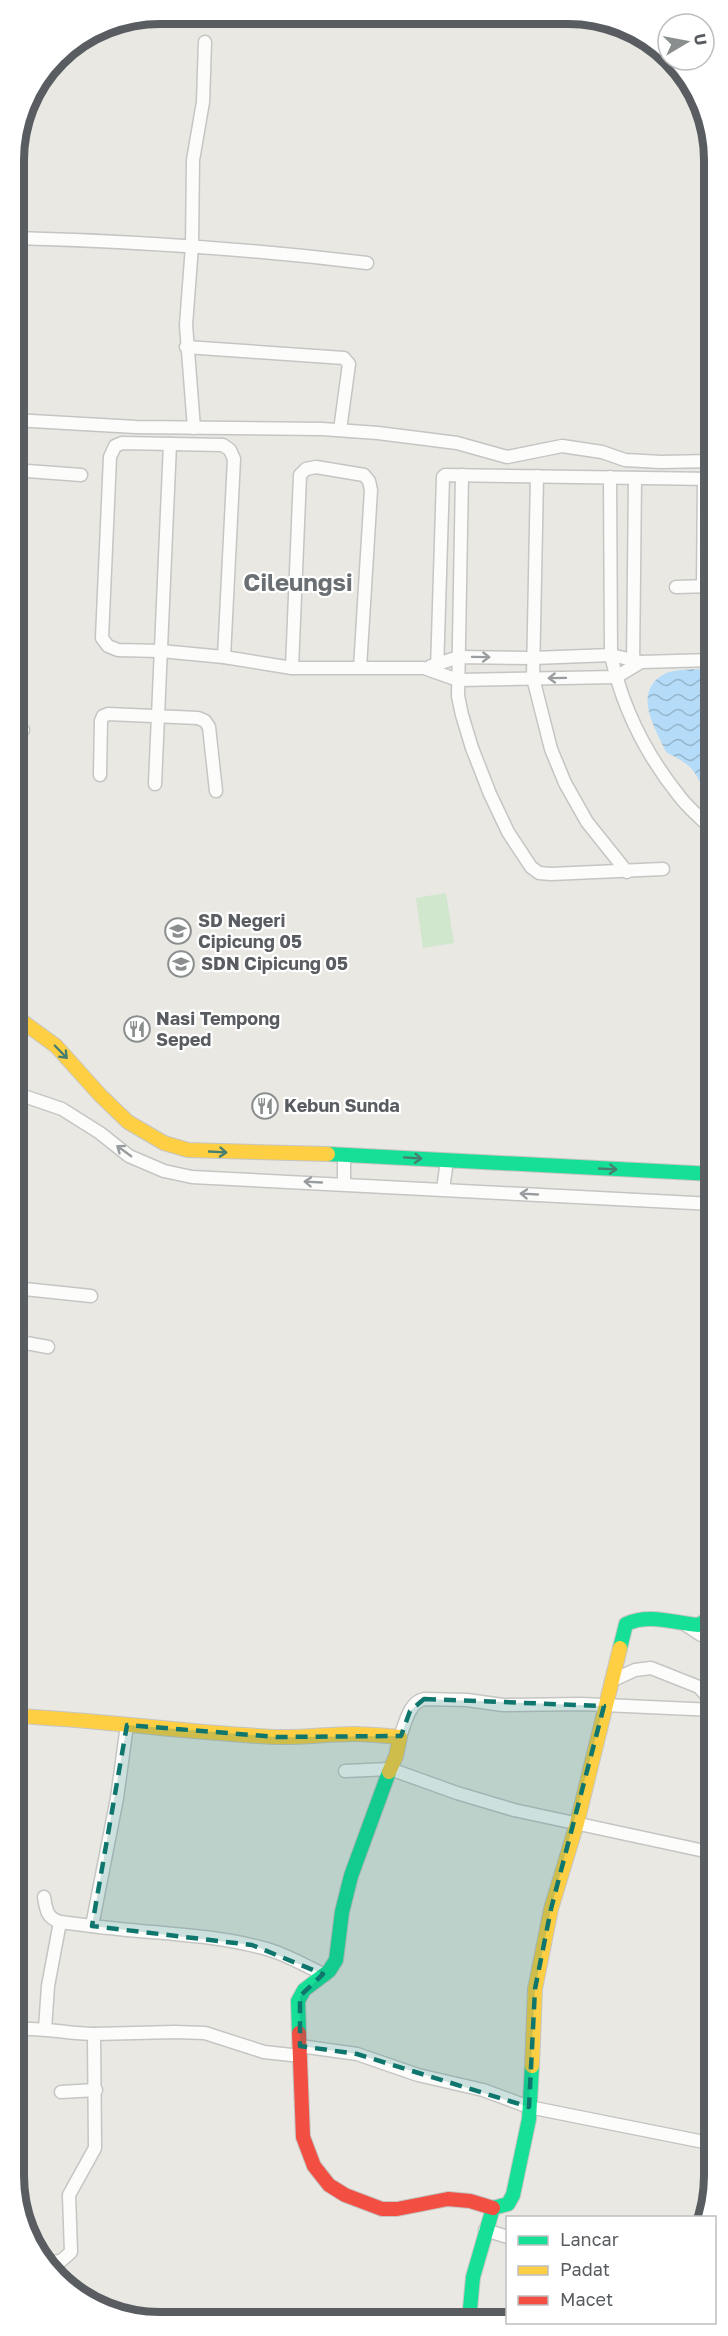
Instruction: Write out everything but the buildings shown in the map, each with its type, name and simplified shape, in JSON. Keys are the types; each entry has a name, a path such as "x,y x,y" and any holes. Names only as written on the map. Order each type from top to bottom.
{"street":[{"path":"194,428 186,325 192,246 194,160 203,102 205,42"},
{"path":"24,238 279,252 367,263"},
{"path":"186,347 344,358 349,364 340,430"},
{"path":"24,420 194,428 340,430 457,444 507,457 562,446 602,452 625,460 704,461"},
{"path":"224,657 234,459 230,450 223,445 122,443 115,446 110,457 102,638 108,646 118,650 161,651 224,657 292,668 437,668 459,657 533,658 611,655 635,663 704,660"},
{"path":"154,784 170,444"},
{"path":"292,668 300,476 306,469 316,468 364,475 369,481 371,490 360,668"},
{"path":"24,471 81,475"},
{"path":"437,668 443,477 449,474 704,479"},
{"path":"462,475 458,696 472,748 508,832 525,860 540,873 663,870"},
{"path":"537,477 533,678 551,749 565,783 587,822 627,872"},
{"path":"610,477 611,655 616,677 639,734 660,772 681,799 704,821"},
{"path":"635,478 635,663"},
{"path":"676,587 704,586"},
{"path":"437,668 458,680 616,677 635,663"},
{"path":"100,775 103,716 108,714 198,718 207,723 216,792"},
{"path":"24,1023 54,1044 112,1109 132,1126 153,1139 188,1150 344,1157 410,1157 447,1161 704,1174"},
{"path":"24,1096 62,1109 100,1133 129,1156 164,1171 192,1177 704,1204"},
{"path":"344,1157 344,1184"},
{"path":"443,1189 447,1161"},
{"path":"24,1289 91,1296"},
{"path":"24,1343 48,1347"},
{"path":"704,1622 698,1625 686,1625 636,1620 626,1624 604,1706 577,1823 551,1909 535,1989 534,2044 527,2132 513,2195 508,2204 493,2208 479,2202 452,2198 399,2209 382,2209 336,2190 327,2183 306,2147 302,2127 298,2011 300,1996 333,1966 339,1949 342,1913 353,1872 396,1756 400,1737 410,1711 419,1700 424,1699 467,1700 503,1705 582,1704 604,1706 704,1710"},
{"path":"686,1625 704,1635"},
{"path":"611,1681 635,1670 651,1668 699,1687 704,1693"},
{"path":"24,1716 278,1737 309,1738 354,1734 400,1737"},
{"path":"92,1926 117,1798 127,1725"},
{"path":"345,1771 390,1769 514,1810 704,1851"},
{"path":"44,1897 49,1916 60,1922 252,1945 274,1951 325,1975"},
{"path":"45,2029 48,1986 60,1922"},
{"path":"24,2029 94,2034 204,2033 264,2052 357,2054 418,2075 483,2090 529,2107 704,2142"},
{"path":"54,2261 61,2261 71,2252 69,2195 94,2152 96,2090 94,2034"},
{"path":"62,2092 96,2090"},
{"path":"469,2312 474,2272 493,2208"},
{"path":"485,2230 506,2237"}],"highlighted area":[{"path":"424,1699 604,1706 551,1909 535,1989 529,2107 357,2054 300,2046 300,1996 323,1974 252,1945 92,1926 127,1725 277,1737 401,1736 410,1711"}],"green space":[{"path":"446,893 454,943 423,948 416,898"}],"water":[{"path":"704,669 704,788 691,768 666,752 649,712 649,693 653,684 661,676 674,671"}],"traffic: fast":[{"path":"328,1154 704,1174"},
{"path":"620,1648 626,1624 635,1621 653,1619 698,1625 704,1622"},
{"path":"299,2033 298,2001 304,1990 329,1971 336,1960 342,1912 351,1876 389,1772"},
{"path":"470,2312 473,2277 493,2208 508,2204 513,2195 529,2119 532,2066"}],"traffic: slow":[{"path":"24,1023 56,1046 128,1122 164,1143 188,1150 328,1154"},
{"path":"532,2066 535,1989 551,1909 577,1823 620,1648"},
{"path":"24,1716 276,1737 354,1734 400,1737 396,1756 389,1772"}],"traffic: jam":[{"path":"299,2033 303,2137 314,2166 329,2185 345,2195 382,2209 397,2209 448,2199 470,2201 493,2208"}],"place":[{"name":"SD Negeri Cipicung 05","path":"178,931"},
{"name":"SDN Cipicung 05","path":"181,964"},
{"name":"Nasi Tempong Seped","path":"137,1029"},
{"name":"Kebun Sunda","path":"265,1106"}],"district":[{"name":"Cileungsi","path":"298,583"}]}
